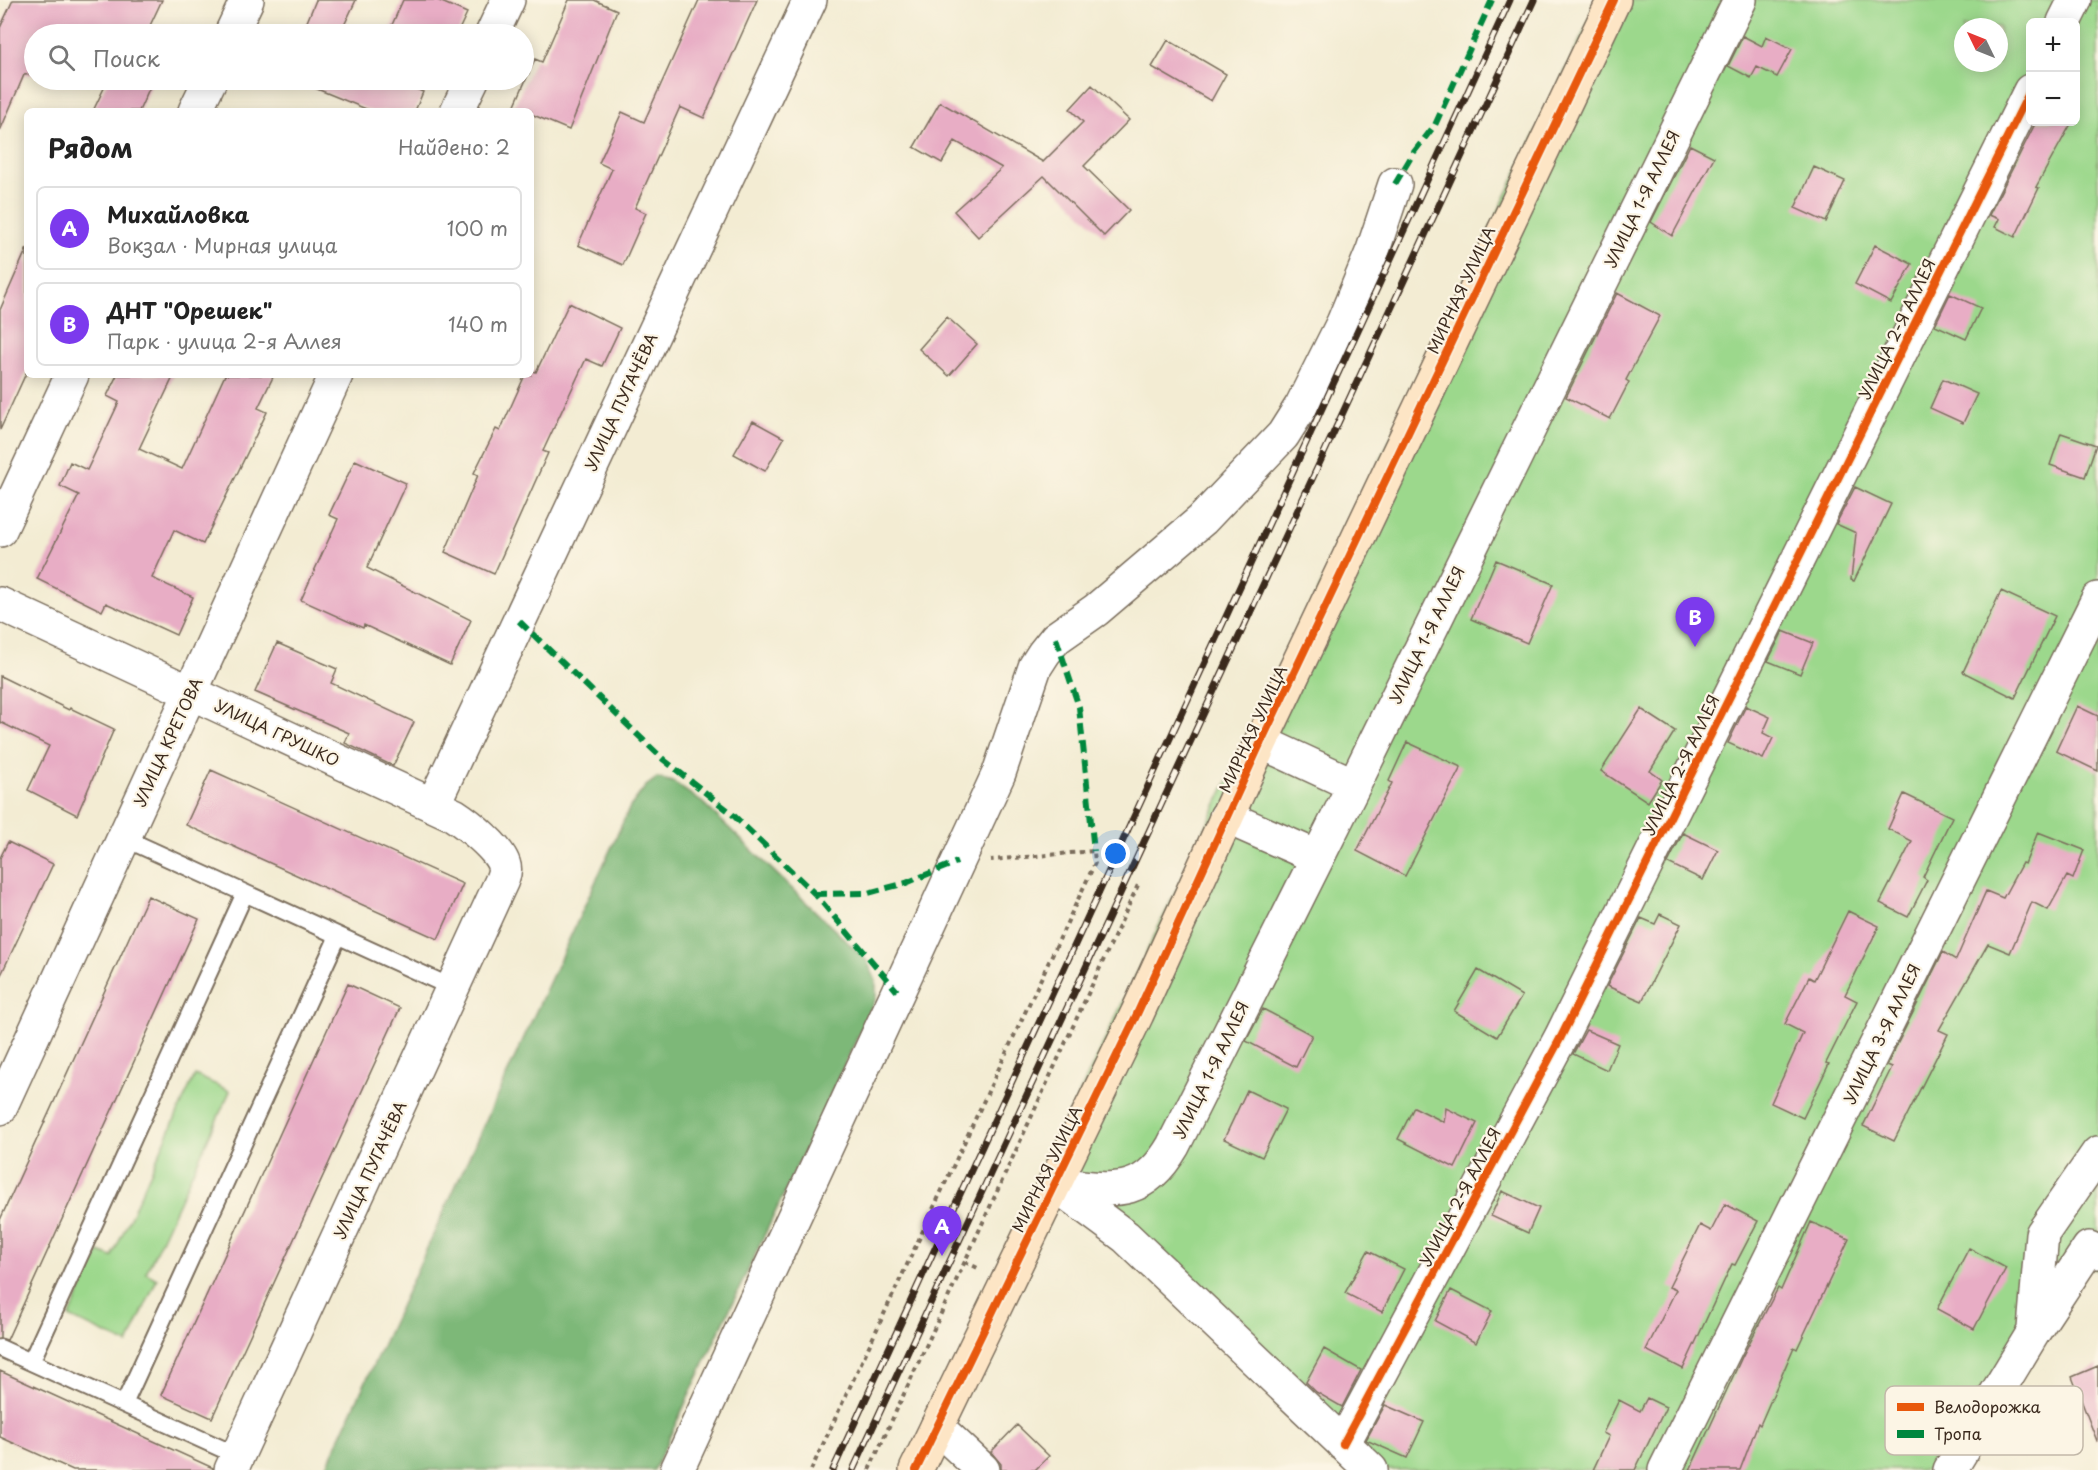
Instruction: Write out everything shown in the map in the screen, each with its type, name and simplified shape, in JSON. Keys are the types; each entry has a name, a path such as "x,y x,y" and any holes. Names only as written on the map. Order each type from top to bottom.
{"street":[{"path":"236,24 247,0"},
{"path":"497,24 508,0"},
{"name":"УЛИЦА ПУГАЧЁВА","path":"432,805 810,0"},
{"name":"МИРНАЯ УЛИЦА","path":"916,1470 1137,1014 1261,742 1614,0"},
{"name":"УЛИЦА 1-Я АЛЛЕЯ","path":"1054,1184 1123,1188 1136,1185 1161,1167 1354,785 1740,0"},
{"path":"2066,18 2075,0"},
{"path":"196,108 205,90"},
{"path":"458,108 467,90"},
{"name":"УЛИЦА 2-Я АЛЛЕЯ","path":"1342,1444 1561,1037 2026,101"},
{"path":"677,1470 999,773 1035,667 1056,638 1096,610 1185,535 1283,435 1302,405 1343,323 1373,250 1395,184"},
{"path":"0,530 71,378"},
{"name":"УЛИЦА КРЕТОВА","path":"0,1108 335,378"},
{"name":"УЛИЦА 3-Я АЛЛЕЯ","path":"1665,1470 2098,599"},
{"name":"УЛИЦА ГРУШКО","path":"0,604 432,805 470,826 500,856 505,868"},
{"path":"1261,742 1354,785"},
{"path":"1226,817 1317,857"},
{"name":"УЛИЦА ПУГАЧЁВА","path":"234,1463 453,988 502,880 505,868"},
{"path":"2033,1333 2042,1234 2098,1153"},
{"path":"1054,1184 1126,1237 1371,1470"},
{"path":"2001,1386 2089,1248 2098,1252"},
{"path":"937,1426 983,1470"},
{"path":"1950,1470 1959,1455"}],"lane":[{"path":"124,838 453,988"},
{"path":"31,1362 245,893"},
{"path":"124,1404 338,936"},
{"path":"0,1348 124,1404 234,1463"}],"path":[{"path":"811,1470 1095,863 1094,851 957,862"},
{"path":"869,1470 1138,885"}],"green space":[{"path":"1599,0 2098,0 2098,1271 2069,1259 1988,1386 1885,1386 1885,1455 1945,1455 1935,1470 1370,1470 1042,1172"},
{"path":"657,778 673,782 703,803 867,961 876,981 876,998 654,1470 325,1470 630,807 646,786"},
{"path":"195,1075 230,1091 146,1273 157,1279 128,1344 69,1317 99,1252 112,1257"}],"building":[{"path":"13,0 162,0 151,24 24,24 24,75 0,131 0,28"},
{"path":"316,0 356,0 345,24 306,24"},
{"path":"403,0 437,0 467,13 462,24 392,24"},
{"path":"569,0 594,0 617,10 569,130 534,115 534,108 514,107 521,90 534,90 534,61 535,59 542,62"},
{"path":"699,0 757,0 704,118 680,107 635,208 646,213 623,265 578,245 612,169 599,163 622,112 644,122"},
{"path":"1743,36 1762,46 1766,36 1792,49 1777,77 1757,67 1751,78 1728,66"},
{"path":"1168,40 1226,74 1211,101 1152,67"},
{"path":"1092,85 1129,120 1084,166 1129,210 1104,236 1044,176 978,237 954,211 1002,168 955,141 942,163 914,147 940,102 1043,162 1083,122 1070,109"},
{"path":"103,90 148,90 140,108 94,108"},
{"path":"320,90 418,90 423,92 416,108 364,108"},
{"path":"2034,126 2070,126 2036,187 2039,188 2015,237 1995,227 1999,219 1989,215"},
{"path":"1690,145 1714,157 1672,236 1651,222"},
{"path":"1814,167 1845,181 1826,222 1795,208"},
{"path":"1875,245 1912,264 1891,303 1855,284"},
{"path":"24,255 24,378 0,430 0,310"},
{"path":"1617,293 1660,316 1626,380 1629,382 1610,419 1566,397"},
{"path":"1950,294 1981,308 1966,339 1935,325"},
{"path":"569,303 620,328 602,366 586,359 543,451 548,453 494,574 445,552 478,475 474,473 496,429 500,431 524,378 534,378 534,371 536,372"},
{"path":"947,317 977,344 949,376 919,349"},
{"path":"116,378 173,378 139,449 182,469 224,378 273,378 258,408 267,412 203,544 174,530 152,578 193,597 176,635 106,603 102,611 37,579 79,495 60,486 70,462 87,470 119,402 107,396"},
{"path":"1943,379 1977,394 1963,423 1930,408"},
{"path":"753,421 784,438 765,471 734,454"},
{"path":"2061,433 2096,445 2085,477 2050,465"},
{"path":"355,460 406,483 367,568 471,620 450,665 364,625 363,628 301,600 338,519 329,515"},
{"path":"1855,487 1891,504 1854,581 1851,580 1856,533 1836,524"},
{"path":"1496,560 1553,584 1527,643 1471,619"},
{"path":"2001,591 2055,616 2015,698 1963,672"},
{"path":"1783,631 1813,643 1800,674 1768,661"},
{"path":"277,643 337,669 331,683 414,722 393,766 345,743 349,733 255,692"},
{"path":"0,676 114,729 77,815 28,790 49,746 0,722"},
{"path":"1746,706 1770,717 1763,733 1773,738 1763,759 1728,743"},
{"path":"2077,706 2098,716 2098,771 2056,751"},
{"path":"1641,709 1675,731 1650,771 1662,780 1648,802 1601,771"},
{"path":"1407,742 1461,767 1405,876 1357,851 1392,783 1389,781"},
{"path":"211,770 463,884 438,939 186,825"},
{"path":"1904,794 1952,817 1923,877 1927,880 1908,917 1880,903 1912,841 1888,829"},
{"path":"2038,832 2084,850 2073,879 2067,876 2048,910 2032,902 2010,953 1988,944 1939,1030 1948,1034 1894,1141 1863,1126 1892,1067 1887,1065 1943,952 1956,960 1986,891 2003,898 2022,863 2025,864"},
{"path":"1683,833 1718,850 1703,880 1668,863"},
{"path":"8,842 53,864 0,977 0,858"},
{"path":"148,896 199,919 7,1340 0,1338 0,1220"},
{"path":"1848,911 1879,926 1845,995 1857,1001 1826,1063 1829,1064 1803,1118 1771,1103 1803,1033 1785,1024 1809,977 1814,980"},
{"path":"1660,914 1681,924 1642,1001 1607,986 1641,918 1655,924"},
{"path":"1478,970 1522,996 1497,1037 1454,1011"},
{"path":"348,984 400,1008 212,1418 161,1395"},
{"path":"1263,1009 1312,1035 1296,1067 1246,1041"},
{"path":"1586,1030 1618,1044 1607,1070 1573,1054"},
{"path":"1247,1090 1286,1109 1262,1157 1224,1139"},
{"path":"1414,1107 1444,1122 1446,1108 1477,1123 1455,1168 1398,1139"},
{"path":"1502,1191 1539,1208 1528,1233 1491,1216"},
{"path":"1725,1204 1758,1221 1735,1265 1732,1264 1683,1369 1646,1350 1676,1290 1669,1287 1700,1225 1711,1231"},
{"path":"1811,1222 1849,1239 1797,1349 1794,1347 1760,1425 1758,1423 1740,1470 1690,1470 1742,1357 1778,1288 1781,1290"},
{"path":"1969,1248 2006,1268 1974,1329 1937,1309"},
{"path":"1368,1251 1404,1269 1382,1312 1345,1293"},
{"path":"1451,1290 1492,1311 1476,1343 1435,1321"},
{"path":"1324,1349 1361,1370 1342,1407 1316,1392 1306,1382"},
{"path":"2098,1366 2097,1441 2083,1405 2083,1386 2076,1386 2072,1377"},
{"path":"0,1371 213,1468 213,1470 73,1470 0,1437"},
{"path":"1647,1398 1666,1407 1635,1470 1593,1470 1609,1436 1603,1433 1619,1400 1640,1411"},
{"path":"1385,1405 1424,1422 1407,1458 1366,1440"},
{"path":"1017,1425 1049,1456 1035,1470 1001,1470 1001,1464 991,1452"}],"railway":[{"path":"833,1470 1510,0"},
{"path":"853,1470 1534,0"}],"marked path":[{"path":"1395,184 1414,152 1435,125 1492,0"},
{"path":"519,621 664,760 730,812 815,894 897,991"},
{"path":"1056,638 1079,707 1094,851"},
{"path":"815,894 868,893 906,883 957,862"}],"cycle path":[{"path":"916,1470 1137,1014 1261,742 1614,0"},
{"path":"1343,1444 1561,1037 2026,99"}],"place":[{"name":"ДНТ \"Орешек\"","path":"1695,647"},
{"name":"Михайловка","path":"942,1256"}]}
